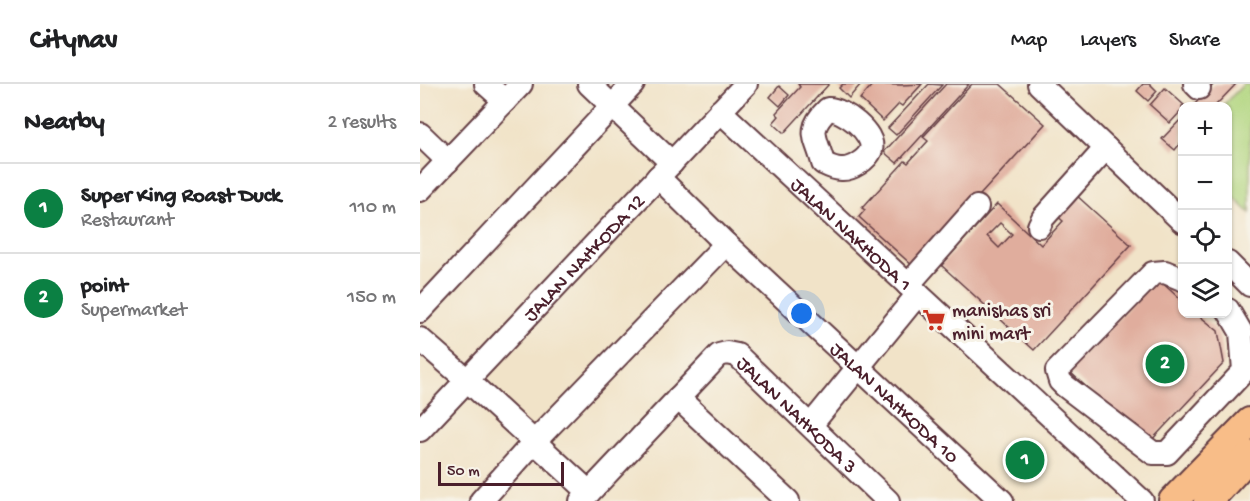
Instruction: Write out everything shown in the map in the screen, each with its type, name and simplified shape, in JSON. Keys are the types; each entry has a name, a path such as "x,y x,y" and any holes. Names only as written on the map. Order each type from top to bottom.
{"main road":[{"path":"1173,501 1250,422"},
{"path":"1208,501 1250,455"}],"street":[{"path":"486,84 505,101"},
{"path":"420,190 521,84"},
{"name":"JALAN NAHKODA 10","path":"589,84 612,106 726,244 1002,501"},
{"path":"420,311 633,84"},
{"name":"JALAN NAHKODA 12","path":"420,430 746,84"},
{"path":"1050,88 1106,148 1178,216"},
{"name":"JALAN NAKHODA 1","path":"720,111 1054,420 1131,497"},
{"path":"420,134 448,161"},
{"path":"1039,226 1043,218 1106,148"},
{"path":"802,187 823,163"},
{"path":"811,425 858,367 913,289 977,207"},
{"path":"481,501 534,441 726,244"},
{"path":"1178,277 1165,272 1153,273 1057,372 1060,381 1153,453 1167,453 1244,371 1241,332 1232,318"},
{"path":"420,339 534,441 585,496"},
{"name":"JALAN NAHKODA 3","path":"585,496 719,355 727,353 737,355 888,501"},
{"path":"1054,420 1078,395"},
{"path":"678,398 788,501"}],"green space":[{"path":"1244,84 1250,84 1250,213 1232,196 1232,102 1226,102"}],"building":[{"path":"798,84 829,84 784,133 773,123 779,116 776,113 800,87"},
{"path":"843,84 861,84 849,98 839,88"},
{"path":"873,84 922,84 902,106 899,104 883,121 860,99"},
{"path":"929,84 942,85 896,135 888,128"},
{"path":"946,84 969,84 897,163 884,152"},
{"path":"972,84 1000,84 1045,124 914,267 859,217 865,210 862,208 905,161 908,163 928,141 923,137"},
{"path":"1143,84 1150,84 1157,91 1148,101 1137,91"},
{"path":"1214,84 1236,84 1219,102 1197,102"},
{"path":"779,86 789,95 780,106 770,97"},
{"path":"1165,88 1181,102 1178,102 1178,114 1170,123 1150,105"},
{"path":"1178,122 1178,146 1175,150 1162,139"},
{"path":"1075,194 1131,245 1034,350 941,265 997,204 1041,245 1063,221 1056,215","holes":["1000,223 1012,234 999,248 987,236"]},
{"path":"1157,278 1178,297 1178,318 1202,318 1218,331 1224,363 1148,444 1069,371"}],"place":[{"name":"manishas sri mini mart","path":"934,320"},
{"name":"point","path":"1165,364"},
{"name":"Super King Roast Duck","path":"1025,460"}]}
